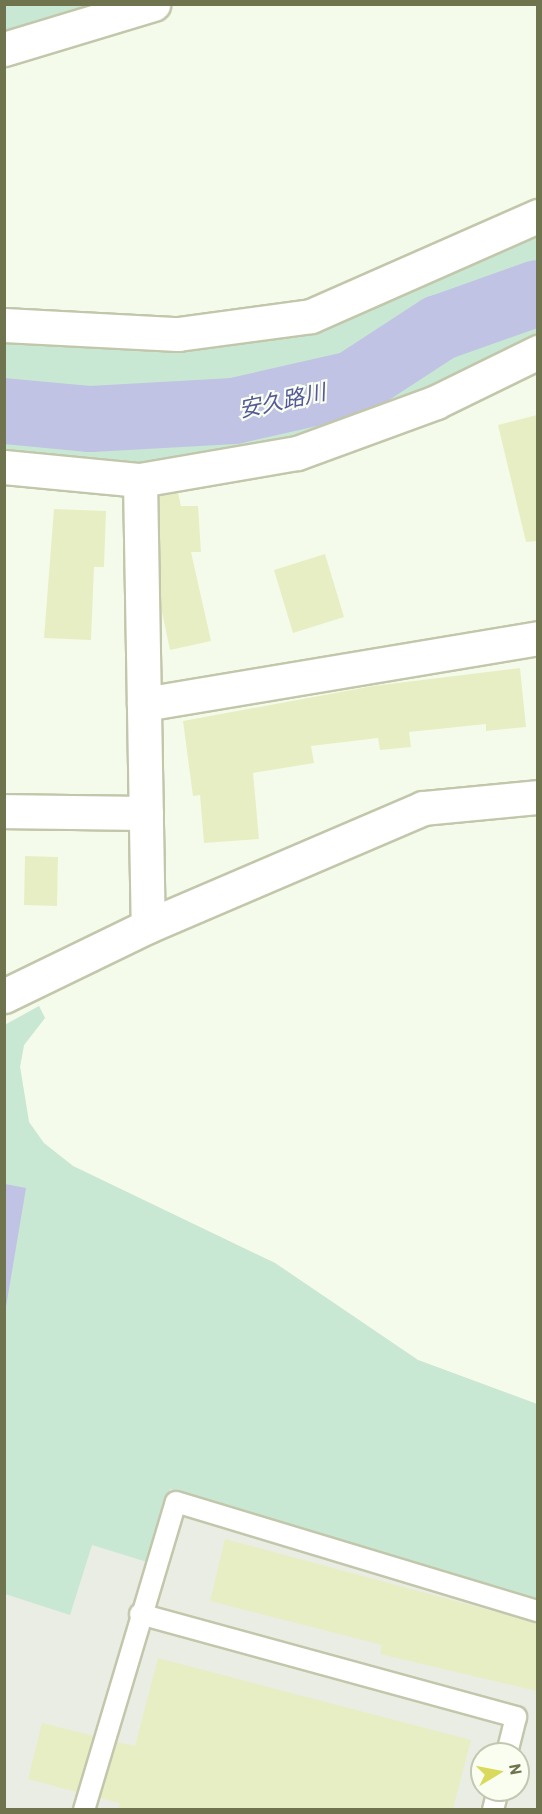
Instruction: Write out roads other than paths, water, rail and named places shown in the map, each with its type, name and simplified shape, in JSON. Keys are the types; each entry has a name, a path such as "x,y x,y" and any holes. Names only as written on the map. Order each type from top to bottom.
{"street":[{"path":"4,49 153,4"},
{"path":"4,325 178,334 311,316 537,216"},
{"path":"4,467 140,480 297,453 436,402 537,352"},
{"path":"140,480 148,926"},
{"path":"144,704 537,638"},
{"path":"4,996 148,926 423,808 537,797"},
{"path":"4,811 146,813"}],"lane":[{"path":"84,1809 140,1614 176,1502 537,1611"},
{"path":"140,1614 516,1717 510,1742"}],"water":[{"path":"4,1184 26,1188 5,1313"}],"waterway":[{"name":"安久路川","path":"4,411 91,419 234,411 353,384 439,328 538,293"}]}
